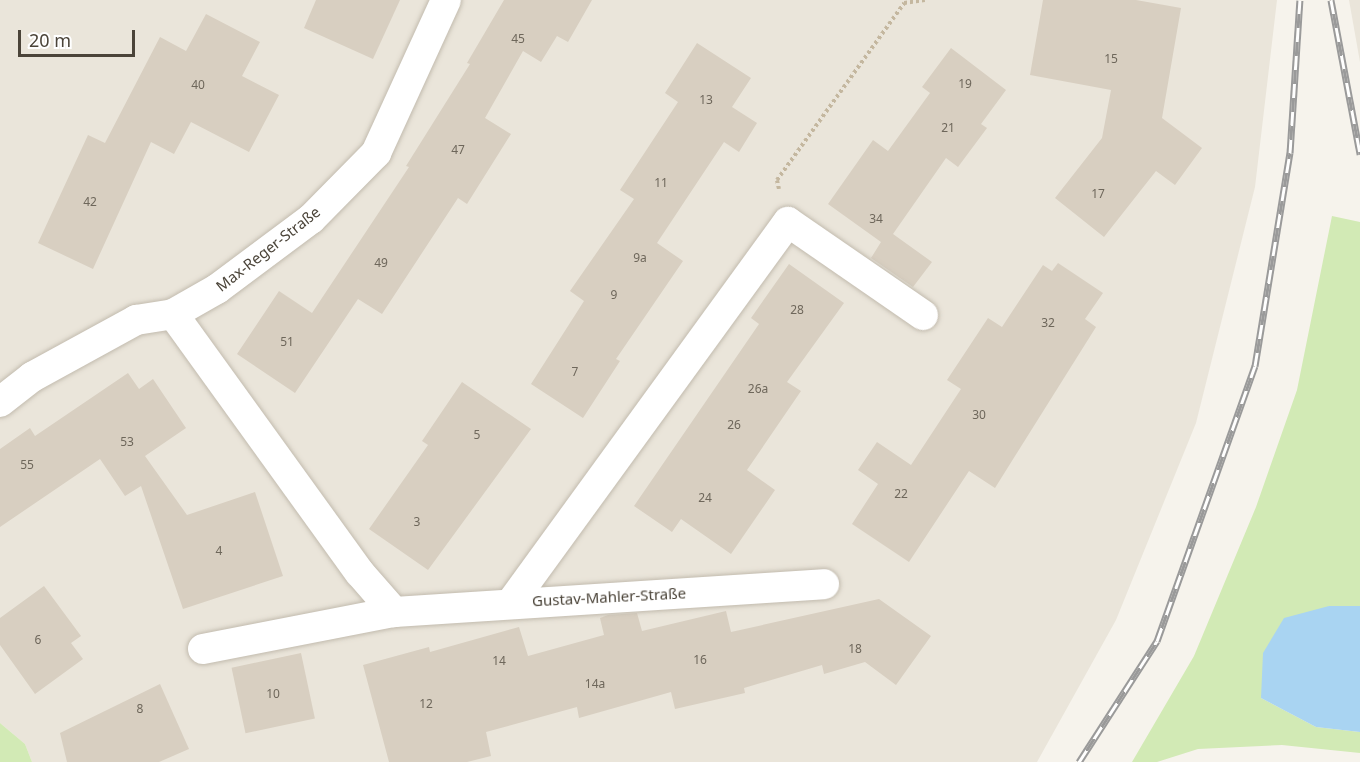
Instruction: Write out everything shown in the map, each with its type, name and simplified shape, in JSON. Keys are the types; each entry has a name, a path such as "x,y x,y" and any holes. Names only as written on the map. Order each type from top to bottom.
{"street":[{"name":"Max-Reger-Straße","path":"0,402 32,377 136,320 173,314 217,289 311,219 376,153 446,0"},
{"path":"511,603 788,222 923,315"},
{"path":"173,314 360,573 394,612"},
{"name":"Gustav-Mahler-Straße","path":"203,649 394,612 824,584"}],"path":[{"path":"788,222 777,180 904,3 925,0"}],"shaded area":[{"path":"0,0 1277,0 1255,187 1196,423 1116,620 1037,762 32,762 25,744 0,723"},
{"path":"1349,0 1360,0 1360,62"}],"green space":[{"path":"1332,216 1360,222 1360,606 1329,606 1261,698 1316,727 1360,732 1360,753 1282,745 1198,749 1157,762 1132,762 1194,656 1256,507 1297,390"},
{"path":"0,723 25,744 32,762 0,762"}],"water":[{"path":"1329,606 1360,606 1360,732 1316,727 1261,698 1263,653 1284,618"}],"building":[{"path":"316,0 400,0 373,59 304,28"},
{"path":"504,0 592,0 568,42 557,36 541,62 523,51 485,118 511,134 467,204 458,198 382,314 358,299 295,393 237,354 279,291 312,313 409,167 406,166 470,64 467,63"},
{"path":"1043,0 1136,0 1181,8 1162,118 1202,148 1175,185 1156,171 1104,237 1055,198 1102,138 1111,90 1030,75"},
{"path":"206,14 260,42 242,76 279,95 249,152 191,122 174,154 151,142 93,269 38,243 88,135 105,143 160,37 186,51"},
{"path":"697,43 751,78 732,107 757,123 739,152 724,142 657,243 683,261 616,359 620,361 583,418 531,384 584,301 570,291 634,199 620,190 678,102 665,93"},
{"path":"951,48 1006,90 981,124 987,128 958,167 946,158 893,234 932,262 913,287 871,258 881,242 828,204 873,140 888,151 930,93 922,87"},
{"path":"1058,263 1103,293 1085,319 1096,327 995,488 969,471 909,562 852,524 878,484 858,470 877,442 911,465 961,389 947,380 988,318 1002,327 1043,265 1052,271"},
{"path":"789,264 844,303 787,382 801,391 747,470 775,490 731,554 681,519 672,532 634,506 759,324 751,318"},
{"path":"128,373 139,389 153,379 186,428 145,456 187,515 255,492 283,576 183,609 141,486 125,496 100,459 0,527 0,449 30,428 35,436"},
{"path":"462,382 531,429 428,570 369,529 428,445 422,441"},
{"path":"44,586 81,636 71,643 83,659 35,694 0,645 0,618"},
{"path":"879,599 931,636 896,685 865,662 824,674 822,665 744,688 745,693 675,709 671,692 579,718 577,707 486,732 491,756 467,762 389,762 363,665 429,647 430,652 519,627 528,656 604,635 600,618 608,615 637,613 642,631 726,611 731,632"},
{"path":"301,653 315,719 245,733 232,668"},
{"path":"160,684 189,749 159,762 67,762 60,733"}],"railway":[{"path":"1079,762 1157,641 1255,366 1290,153 1300,0"},
{"path":"1331,0 1360,154"}]}
